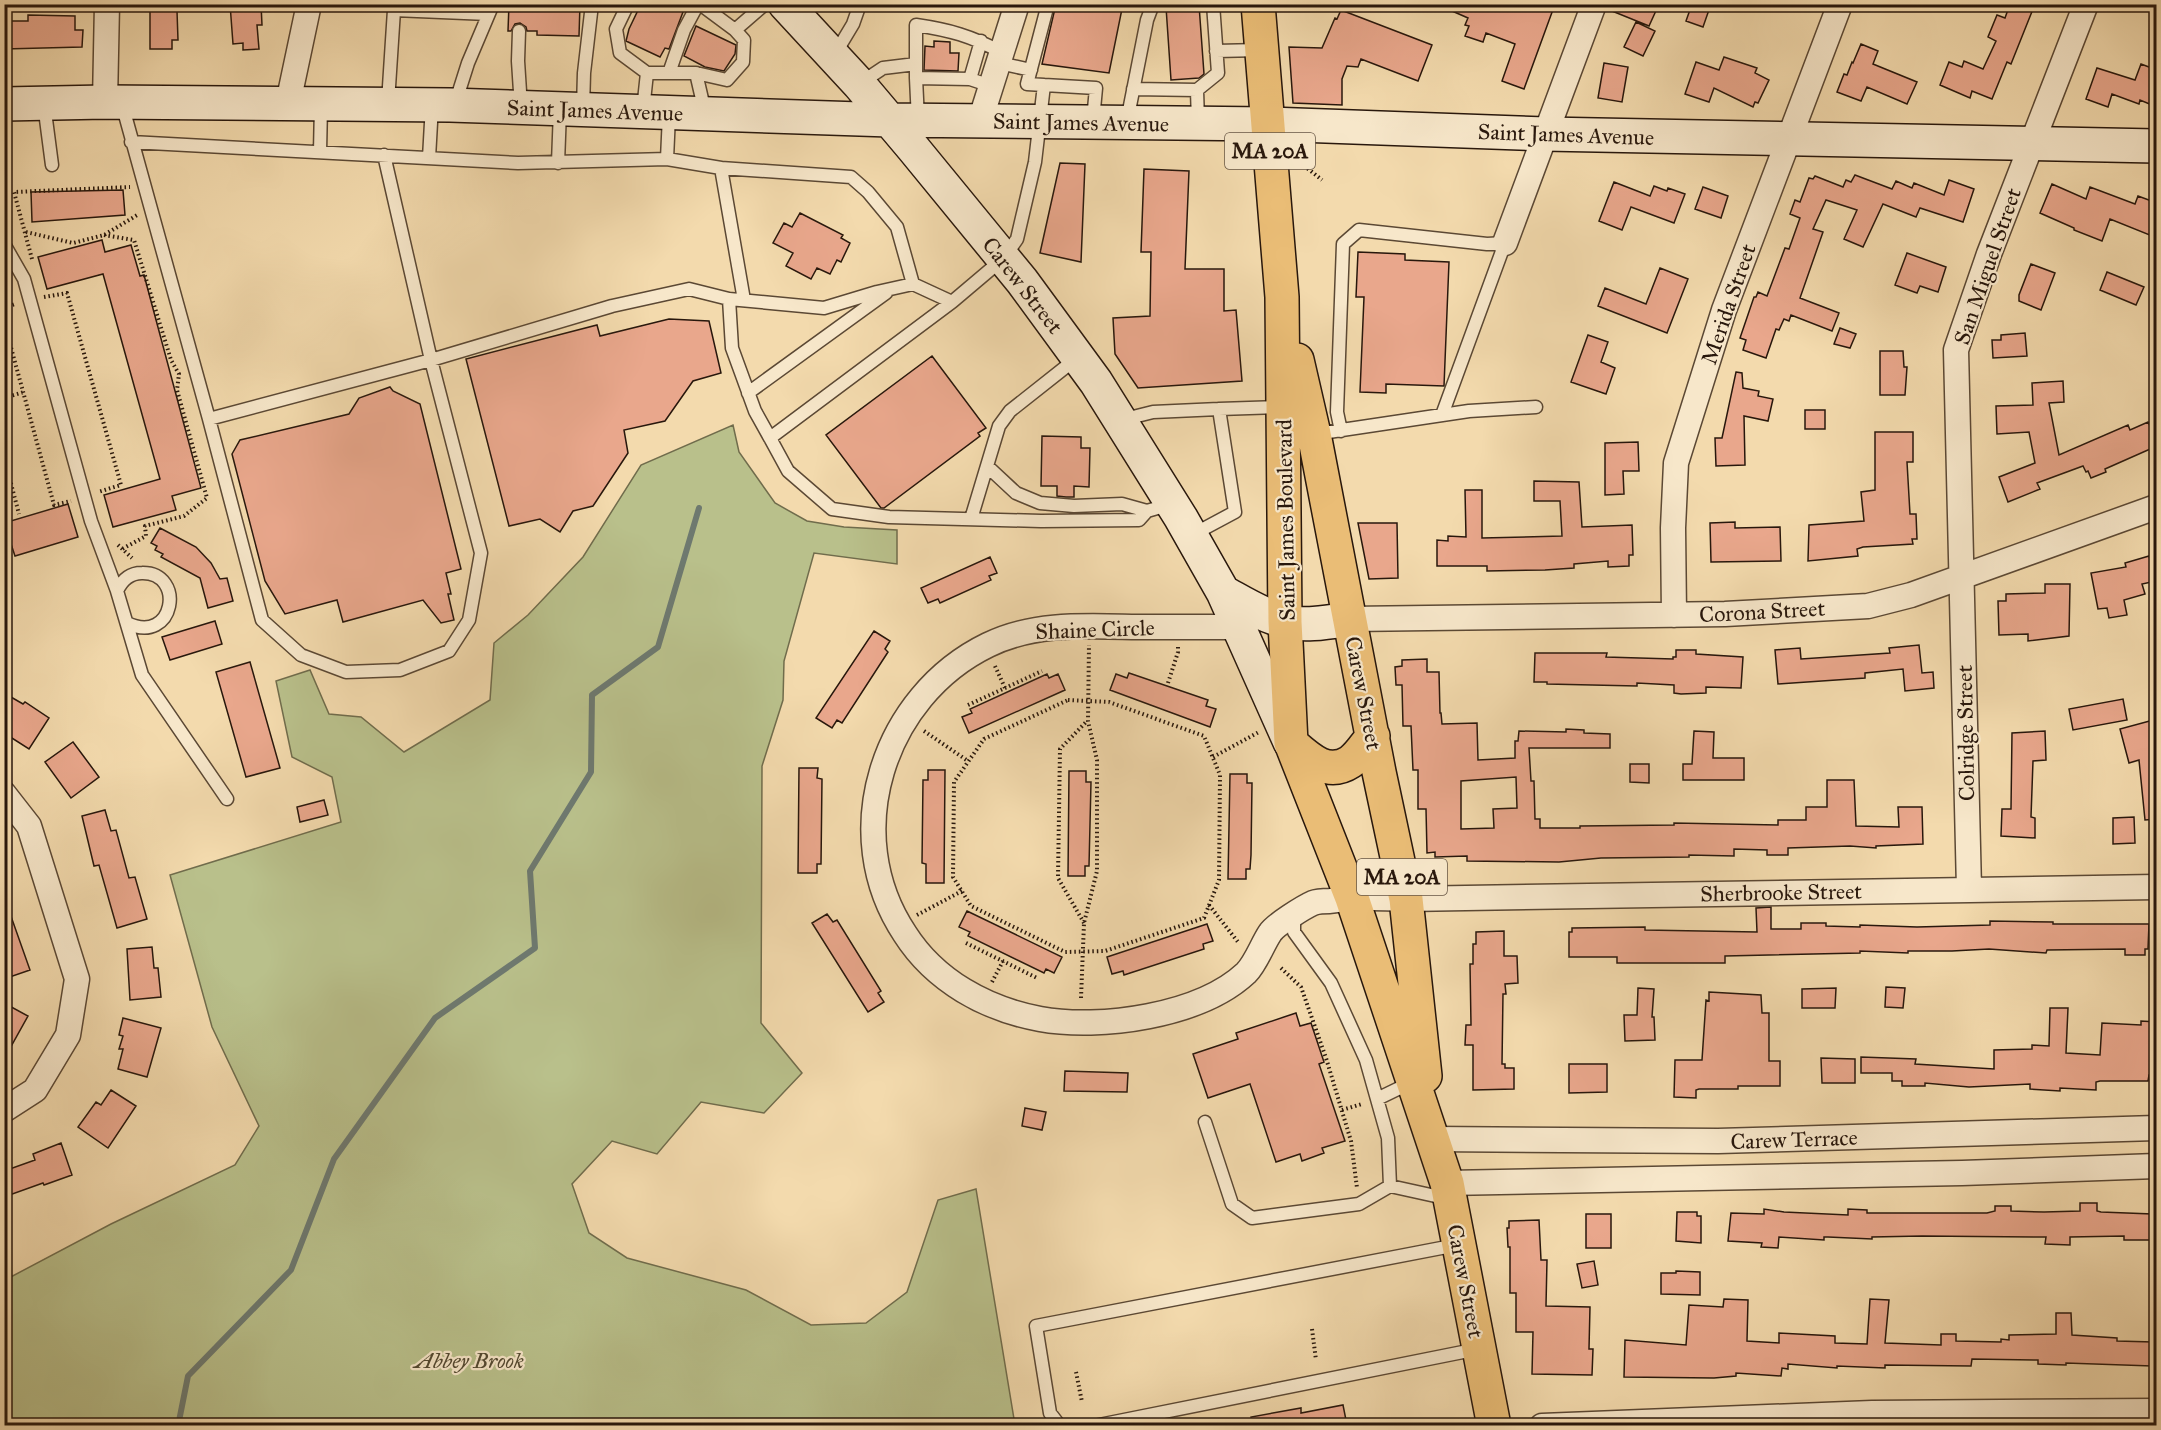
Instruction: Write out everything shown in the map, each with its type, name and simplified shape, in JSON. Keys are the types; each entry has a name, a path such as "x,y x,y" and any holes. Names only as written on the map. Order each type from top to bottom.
{"main road":[{"name":"Carew Street","path":"785,4 859,84 904,120 1078,358 1120,420 1160,507 1191,536 1223,592 1286,732 1352,898 1449,1191 1494,1425"},
{"name":"Saint James Boulevard","path":"1258,4 1282,297 1286,732"},
{"name":"Saint James Avenue","path":"4,104 113,102 443,105 904,120 1268,124 1787,140 2157,146"},
{"name":"Saint James Boulevard","path":"1282,297 1328,432 1350,619"},
{"name":"Carew Street","path":"1223,592 1255,610 1286,622 1320,623 1350,619 1406,899 1432,1139"},
{"path":"1286,732 1313,763 1331,769 1351,761 1373,736"}],"street":[{"path":"107,4 113,102"},
{"path":"288,103 309,4"},
{"path":"980,121 980,83 1017,4"},
{"path":"1504,243 1594,4"},
{"name":"Merida Street","path":"1674,615 1673,528 1676,463 1724,310 1839,4"},
{"name":"San Miguel Street","path":"1961,577 1956,351 2031,144 2086,4"},
{"name":"Corona Street","path":"1350,619 1725,614 1868,606 1911,595 2157,507"},
{"name":"Colridge Street","path":"1961,577 1969,889"},
{"name":"Shaine Circle","path":"1238,627 1056,626 1014,634 967,656 946,670 927,690 895,736 884,763 877,791 874,840 881,880 894,916 917,951 949,981 970,994 1016,1014 1042,1020 1070,1023 1121,1021 1186,1006 1219,993 1248,971 1272,929 1313,903 1352,898"},
{"path":"4,794 29,826 76,979 68,1035 35,1090 4,1110"},
{"name":"Sherbrooke Street","path":"1406,899 2157,887"},
{"path":"1352,898 1406,899"},
{"name":"Carew Terrace","path":"1432,1139 1718,1141 2157,1128"},
{"name":"Carew Terrace","path":"1449,1191 2157,1166"},
{"path":"1542,1425 1872,1413 2157,1411"}],"lane":[{"path":"558,163 571,109 584,73 592,4"},
{"path":"628,4 616,29 621,53 647,73 669,73 696,73 727,80 743,62 744,40 735,30 699,4 684,30 669,73"},
{"path":"735,30 765,4"},
{"path":"833,57 853,24 860,4"},
{"path":"1126,122 1147,20 1154,4"},
{"path":"1133,89 1197,90 1218,73 1213,4"},
{"path":"1047,5 1027,84 1096,88 1093,122"},
{"path":"388,104 393,7 491,9 468,63 443,105 429,158"},
{"path":"904,120 916,78 916,25 952,30 1031,70"},
{"path":"519,31 521,108"},
{"path":"1216,51 1262,50"},
{"path":"859,84 883,68 916,64"},
{"path":"647,73 667,159"},
{"path":"696,73 705,114"},
{"path":"916,78 980,83"},
{"path":"770,438 952,302 1004,258 1017,239 1035,162 1044,85"},
{"path":"1197,90 1198,123"},
{"path":"113,102 131,142 150,207 262,620 302,655 346,672 400,670 449,651 469,620 481,553 431,360 384,155"},
{"path":"44,103 52,165"},
{"path":"320,152 321,103"},
{"path":"131,142 518,163 667,159 722,168 851,177 868,192 897,227 913,284"},
{"path":"722,168 744,300"},
{"path":"1328,432 1337,412 1343,244 1359,230 1487,244 1504,243 1442,415"},
{"path":"4,244 24,279 91,521 117,591 142,675 226,799"},
{"path":"209,419 431,360 612,306 689,289 729,299 824,308 913,284 952,302"},
{"path":"748,393 893,288"},
{"path":"729,299 732,348 755,411 788,471 832,509 888,517 1041,521 1139,520 1160,507"},
{"path":"971,519 999,426 1010,411 1078,358"},
{"path":"1120,420 1153,412 1284,407"},
{"path":"1328,432 1442,415 1536,407"},
{"path":"1191,536 1235,512 1219,409"},
{"path":"987,466 1016,493 1040,502 1074,506 1122,504 1160,507"},
{"path":"117,591 121,582 136,573 155,575 168,588 170,606 161,622 144,628 127,623"},
{"path":"1294,915 1294,932 1331,983 1366,1060 1388,1138 1390,1186"},
{"path":"1377,1099 1413,1081"},
{"path":"1205,1122 1232,1204 1252,1218 1359,1204 1390,1186 1449,1191"},
{"path":"1060,1425 1050,1413 1036,1326 1458,1245"},
{"path":"1094,1425 1479,1349"}],"path":[{"path":"1297,159 1322,180"},
{"path":"34,265 14,192 143,186"},
{"path":"26,232 73,243 104,235 150,207"},
{"path":"104,235 134,240 171,360 178,374 177,390 207,498 184,516 145,526 146,536 122,549"},
{"path":"39,287 43,297 67,292 121,485 97,493 100,503"},
{"path":"4,322 54,505 71,501 73,512"},
{"path":"4,398 24,392"},
{"path":"4,457 19,514"},
{"path":"115,542 138,561"},
{"path":"1168,683 1178,652 1175,627"},
{"path":"1081,998 1084,923 1097,871 1097,760 1088,721 1089,651"},
{"path":"995,666 1005,688"},
{"path":"968,705 1042,671"},
{"path":"1068,700 1108,702 1204,736 1212,757 1220,775 1219,880 1204,918 1105,951 1065,952 971,906 953,877 954,782 984,739 1068,700"},
{"path":"905,719 968,761"},
{"path":"1084,923 1058,878 1060,748 1088,721"},
{"path":"1212,757 1286,732"},
{"path":"917,916 962,891"},
{"path":"1209,905 1238,942"},
{"path":"966,943 1037,978"},
{"path":"992,983 1003,961"},
{"path":"1281,968 1302,987 1351,1141 1359,1204"},
{"path":"1342,1110 1377,1099"},
{"path":"1312,1329 1316,1360"},
{"path":"1077,1372 1082,1402"}],"green space":[{"path":"733,425 739,452 775,503 807,521 844,527 897,530 897,564 814,553 784,661 783,700 762,766 761,1023 802,1073 764,1113 701,1102 657,1154 612,1141 572,1184 589,1233 627,1258 746,1290 811,1325 866,1323 907,1292 938,1200 976,1189 1015,1425 5,1425 5,1280 111,1224 235,1165 259,1126 212,1027 170,875 341,822 332,777 292,757 276,681 310,670 329,714 361,717 404,752 490,700 494,643 528,615 583,557 641,465"}],"building":[{"path":"230,4 261,4 262,25 257,25 259,49 243,50 243,43 233,44"},
{"path":"509,4 580,4 579,36 537,35 537,31 527,31 526,27 520,23 515,24 511,31 508,31"},
{"path":"641,4 686,4 669,49 665,48 660,57 626,41"},
{"path":"1056,4 1123,4 1109,73 1042,64"},
{"path":"1436,4 1497,4 1515,11 1517,4 1555,4 1524,89 1502,81 1515,44 1486,33 1483,42 1465,36 1469,26 1465,25 1468,18"},
{"path":"1608,4 1659,4 1649,26 1607,9"},
{"path":"1692,4 1711,4 1703,27 1686,21"},
{"path":"2010,4 2035,4 2011,64 2007,62 1992,99 1972,91 1970,98 1940,85 1949,62 1962,67 1964,61 1983,69 1996,41 1988,37 1997,15 2005,18"},
{"path":"1199,5 1204,74 1199,78 1171,80 1166,7"},
{"path":"1341,10 1432,45 1418,81 1361,59 1358,67 1347,66 1342,79 1342,105 1293,103 1289,47 1322,48"},
{"path":"150,11 177,11 178,40 172,40 172,49 150,49"},
{"path":"28,15 75,16 75,30 83,30 82,47 4,49 4,21 28,21"},
{"path":"1636,22 1655,31 1643,56 1624,47"},
{"path":"696,26 736,45 735,54 724,71 705,67 684,56"},
{"path":"934,41 950,42 950,53 959,53 958,71 924,70 925,46 934,47"},
{"path":"1861,44 1878,51 1873,64 1917,82 1907,104 1867,87 1861,101 1837,92"},
{"path":"1724,57 1757,68 1755,73 1769,80 1758,103 1755,102 1753,107 1714,88 1709,102 1685,94 1696,62 1719,70"},
{"path":"1604,63 1628,67 1622,102 1598,98"},
{"path":"2141,64 2157,70 2157,94 2152,105 2140,100 2139,104 2112,94 2108,107 2086,99 2097,68 2135,80"},
{"path":"1060,163 1085,164 1081,262 1040,253"},
{"path":"1144,169 1189,171 1185,269 1224,269 1224,311 1236,310 1242,381 1138,388 1115,354 1113,318 1150,316 1151,252 1141,252"},
{"path":"1855,175 1892,189 1896,181 1912,188 1914,183 1944,195 1949,180 1974,189 1963,222 1920,208 1916,217 1883,204 1863,247 1844,239 1857,210 1826,200 1813,229 1823,232 1800,298 1839,313 1832,331 1791,315 1789,321 1784,319 1779,330 1776,329 1766,358 1743,350 1746,340 1740,338 1754,297 1758,292 1767,296 1785,248 1789,249 1800,218 1790,214 1795,200 1800,202 1809,178 1813,179 1815,176 1843,187 1846,180 1851,182"},
{"path":"1614,182 1650,196 1654,186 1685,194 1674,223 1631,207 1622,230 1599,221"},
{"path":"2052,184 2086,199 2090,187 2135,204 2138,196 2157,203 2157,238 2110,219 2102,241 2040,213"},
{"path":"1703,187 1728,196 1721,218 1695,209"},
{"path":"123,190 125,215 32,222 31,192"},
{"path":"800,213 843,235 841,238 850,243 841,262 837,260 830,274 817,268 811,279 786,266 793,253 773,243 784,223 792,227"},
{"path":"102,240 105,252 131,245 140,276 144,275 201,488 172,496 176,510 113,527 104,495 160,479 103,274 47,289 38,257"},
{"path":"1358,252 1405,254 1405,260 1449,262 1444,386 1386,384 1386,393 1360,392 1364,297 1356,297"},
{"path":"1907,253 1946,267 1938,292 1920,286 1917,293 1895,285"},
{"path":"2031,264 2055,273 2041,310 2019,301 2019,295"},
{"path":"1660,268 1688,279 1667,333 1598,306 1605,288 1646,304"},
{"path":"2107,272 2144,287 2136,305 2100,290"},
{"path":"669,319 709,321 721,373 693,381 665,421 624,430 628,453 593,506 573,511 560,532 540,519 509,526 466,359 597,325 600,336"},
{"path":"1840,328 1856,334 1850,348 1834,344"},
{"path":"2025,333 2027,356 1993,358 1992,340 2001,340 2001,335"},
{"path":"1588,335 1608,342 1601,362 1615,368 1606,394 1571,382"},
{"path":"1880,351 1903,351 1904,367 1907,367 1905,395 1880,395"},
{"path":"932,356 986,428 978,433 980,436 881,508 826,435"},
{"path":"1736,372 1742,373 1743,388 1759,391 1758,396 1773,399 1768,421 1744,416 1745,465 1716,466 1715,438 1722,438"},
{"path":"2063,381 2064,402 2049,403 2059,455 2128,425 2130,430 2148,422 2157,446 2105,469 2106,472 2091,478 2083,466 2037,483 2040,489 2008,502 1999,477 2035,463 2029,432 1997,434 1996,406 2033,405 2032,383"},
{"path":"390,387 393,391 420,404 461,569 446,573 454,620 441,623 423,600 343,622 337,600 285,614 265,581 232,454 240,440 349,414 359,398"},
{"path":"1805,410 1825,410 1825,429 1805,429"},
{"path":"1875,432 1913,432 1913,462 1907,462 1910,514 1916,514 1917,539 1912,539 1913,544 1863,547 1857,549 1858,556 1808,561 1809,525 1864,521 1861,492 1875,490"},
{"path":"1042,436 1081,437 1081,448 1090,448 1089,487 1074,486 1074,497 1066,497 1057,496 1057,486 1041,486"},
{"path":"1638,442 1639,471 1623,471 1624,494 1605,495 1605,443"},
{"path":"1534,481 1579,482 1582,527 1632,525 1633,555 1629,555 1629,566 1608,567 1608,561 1574,564 1574,568 1487,571 1487,566 1437,566 1437,540 1448,541 1448,536 1466,537 1465,490 1482,490 1482,538 1562,536 1560,501 1534,501"},
{"path":"68,504 78,537 15,556 10,541 4,543 4,523"},
{"path":"1735,522 1735,528 1780,527 1781,561 1711,562 1710,523"},
{"path":"1358,523 1397,523 1398,578 1369,579"},
{"path":"160,528 196,547 211,563 220,579 227,578 233,601 208,608 200,578 161,557 163,554 155,550 157,546 151,543"},
{"path":"2149,556 2156,581 2142,584 2145,594 2124,600 2127,615 2109,618 2107,608 2098,609 2091,573 2126,567 2125,563"},
{"path":"990,557 997,573 989,576 991,580 940,603 938,599 928,603 921,588"},
{"path":"2045,584 2070,584 2069,636 2028,641 2028,634 1999,635 1998,601 2006,601 2006,594 2045,593"},
{"path":"215,621 222,644 170,660 162,637"},
{"path":"874,631 890,641 885,649 888,652 842,723 837,720 832,728 816,718"},
{"path":"1919,645 1922,673 1933,672 1934,688 1905,691 1903,669 1865,673 1865,678 1778,684 1775,650 1800,648 1801,659 1890,653 1889,648"},
{"path":"1676,650 1696,650 1696,654 1743,657 1741,688 1706,687 1706,693 1681,694 1674,693 1674,685 1534,682 1535,653 1607,653 1606,657 1673,659 1676,657"},
{"path":"1427,659 1427,672 1439,672 1442,724 1477,723 1478,760 1515,758 1515,741 1518,741 1519,731 1566,732 1566,729 1584,730 1584,733 1610,734 1610,748 1529,748 1531,781 1534,781 1535,819 1540,819 1540,828 1674,825 1674,823 1778,825 1778,820 1806,820 1806,807 1827,807 1827,780 1854,780 1856,826 1899,827 1898,807 1922,807 1923,844 1876,846 1876,848 1850,846 1788,848 1788,855 1767,855 1767,850 1734,849 1734,856 1601,858 1559,862 1467,861 1467,856 1435,857 1435,852 1427,853 1426,809 1418,809 1418,770 1413,770 1411,726 1403,726 1402,685 1396,685 1395,667 1402,666 1402,660","holes":["1516,777 1517,808 1493,809 1494,828 1461,829 1461,781"]},
{"path":"250,662 280,768 246,777 216,672"},
{"path":"1129,673 1208,700 1206,706 1216,709 1210,727 1110,690 1116,674 1127,678"},
{"path":"1047,674 1049,678 1058,674 1065,690 969,733 962,717 972,713 970,709"},
{"path":"4,693 23,704 25,702 49,718 29,749 4,733"},
{"path":"2123,699 2127,720 2073,730 2069,709"},
{"path":"2157,719 2157,819 2145,820 2139,760 2129,763 2120,729"},
{"path":"1694,731 1714,732 1713,758 1744,758 1744,780 1683,780 1683,764 1692,764"},
{"path":"2045,731 2046,760 2033,761 2031,817 2035,818 2035,838 2001,836 2002,809 2011,809 2012,733"},
{"path":"73,742 99,777 71,798 45,762"},
{"path":"1630,764 1649,764 1649,783 1630,782"},
{"path":"799,768 818,768 817,778 822,779 821,864 817,864 817,873 798,873"},
{"path":"928,770 945,770 944,883 926,883 926,864 922,863 923,780 928,780"},
{"path":"1069,771 1086,771 1086,782 1091,782 1089,866 1085,866 1085,876 1068,876"},
{"path":"1230,774 1247,774 1247,783 1252,783 1251,855 1250,869 1246,869 1246,879 1228,879"},
{"path":"324,800 328,815 300,822 297,807"},
{"path":"105,810 111,831 116,830 129,878 135,877 147,919 117,928 99,865 94,866 82,816"},
{"path":"2134,817 2135,843 2113,844 2113,818"},
{"path":"4,905 7,905 30,970 4,979"},
{"path":"1771,907 1771,929 1801,929 1801,923 1860,927 1860,925 1917,927 1990,925 1990,921 2053,922 2053,924 2149,924 2148,949 2145,949 2145,955 2125,955 2125,949 2047,950 2046,953 1989,949 1908,951 1908,953 1860,951 1860,953 1725,956 1725,963 1617,963 1617,957 1569,957 1569,932 1572,932 1572,928 1645,927 1645,930 1757,932 1756,908"},
{"path":"967,911 1062,957 1054,973 1046,969 1044,973 968,936 970,932 959,927"},
{"path":"827,914 833,922 837,920 881,991 878,993 884,1002 868,1012 812,923"},
{"path":"1207,924 1213,941 1203,944 1204,949 1124,975 1123,971 1112,974 1107,957"},
{"path":"1504,931 1504,956 1517,956 1518,983 1505,984 1506,994 1503,994 1502,1064 1505,1064 1505,1068 1514,1068 1514,1089 1473,1090 1473,1045 1465,1045 1466,1025 1471,1025 1470,964 1473,964 1473,944 1476,944 1476,932"},
{"path":"152,947 154,968 158,968 161,997 130,1000 127,949"},
{"path":"1886,987 1905,988 1903,1008 1885,1007"},
{"path":"1638,988 1654,989 1652,1017 1654,1017 1655,1040 1625,1041 1624,1015 1637,1015"},
{"path":"1836,988 1835,1008 1802,1008 1802,989"},
{"path":"1709,992 1761,995 1762,1013 1769,1013 1769,1061 1780,1061 1780,1086 1699,1089 1696,1090 1696,1098 1674,1097 1675,1060 1702,1060 1706,1000 1709,1001"},
{"path":"4,1003 28,1016 4,1059"},
{"path":"2050,1008 2068,1008 2066,1053 2100,1055 2102,1023 2141,1025 2141,1021 2157,1022 2157,1042 2153,1042 2152,1075 2149,1075 2148,1081 2100,1081 2096,1082 2096,1090 2060,1088 2060,1091 2030,1089 2030,1084 1969,1087 1925,1083 1925,1086 1902,1086 1902,1081 1892,1081 1892,1073 1861,1073 1861,1057 1916,1059 1915,1064 1994,1069 1994,1050 2032,1049 2032,1045 2049,1046"},
{"path":"1296,1013 1300,1026 1311,1023 1324,1062 1319,1064 1345,1141 1322,1148 1324,1153 1302,1161 1300,1154 1276,1162 1250,1084 1208,1098 1193,1054 1238,1039 1236,1033"},
{"path":"123,1018 161,1028 147,1077 118,1069 123,1049 119,1049 123,1036 119,1035"},
{"path":"1821,1058 1855,1059 1855,1083 1822,1083"},
{"path":"1569,1064 1607,1064 1607,1092 1569,1093"},
{"path":"1065,1071 1128,1073 1127,1092 1064,1091"},
{"path":"111,1090 136,1106 108,1148 78,1127 96,1102 101,1105"},
{"path":"1025,1108 1046,1112 1042,1130 1022,1126"},
{"path":"61,1143 72,1175 4,1197 4,1171 35,1160 33,1154"},
{"path":"2080,1203 2097,1203 2097,1211 2101,1212 2152,1214 2151,1240 2124,1240 2124,1236 2070,1237 2070,1245 2045,1244 2046,1237 1922,1236 1872,1237 1872,1239 1824,1237 1824,1240 1779,1237 1778,1248 1761,1247 1762,1243 1728,1241 1731,1213 1764,1214 1764,1209 1848,1215 1848,1209 1867,1210 1867,1213 1987,1213 1995,1211 1995,1206 2011,1206 2011,1211 2044,1212 2080,1211"},
{"path":"1677,1212 1697,1212 1697,1216 1701,1216 1701,1243 1676,1241"},
{"path":"1586,1214 1611,1214 1611,1248 1586,1248"},
{"path":"1539,1220 1541,1260 1547,1260 1546,1306 1590,1307 1589,1349 1593,1349 1592,1375 1532,1374 1533,1332 1516,1332 1516,1293 1510,1293 1510,1247 1508,1247 1507,1228 1509,1228 1509,1221"},
{"path":"1594,1261 1598,1285 1582,1288 1577,1264"},
{"path":"1676,1271 1700,1272 1700,1295 1661,1294 1661,1273 1676,1273"},
{"path":"1724,1299 1748,1300 1747,1341 1779,1343 1779,1333 1835,1336 1835,1343 1867,1344 1870,1299 1889,1300 1885,1343 1941,1345 1941,1334 1956,1334 1956,1341 2001,1342 2001,1339 2009,1340 2009,1335 2056,1334 2056,1313 2071,1313 2072,1335 2117,1338 2117,1341 2153,1342 2152,1366 2038,1364 2038,1360 1972,1359 1971,1366 1885,1365 1885,1368 1837,1366 1837,1368 1788,1364 1788,1369 1782,1368 1781,1376 1736,1373 1736,1376 1714,1378 1624,1377 1625,1340 1686,1345 1689,1305 1723,1307"},
{"path":"1343,1405 1347,1425 1252,1425 1251,1417 1301,1408 1301,1413"}],"waterway":[{"name":"Abbey Brook","path":"178,1426 188,1376 291,1270 334,1159 435,1018 535,948 530,871 591,772 592,695 658,647 699,508"}]}
